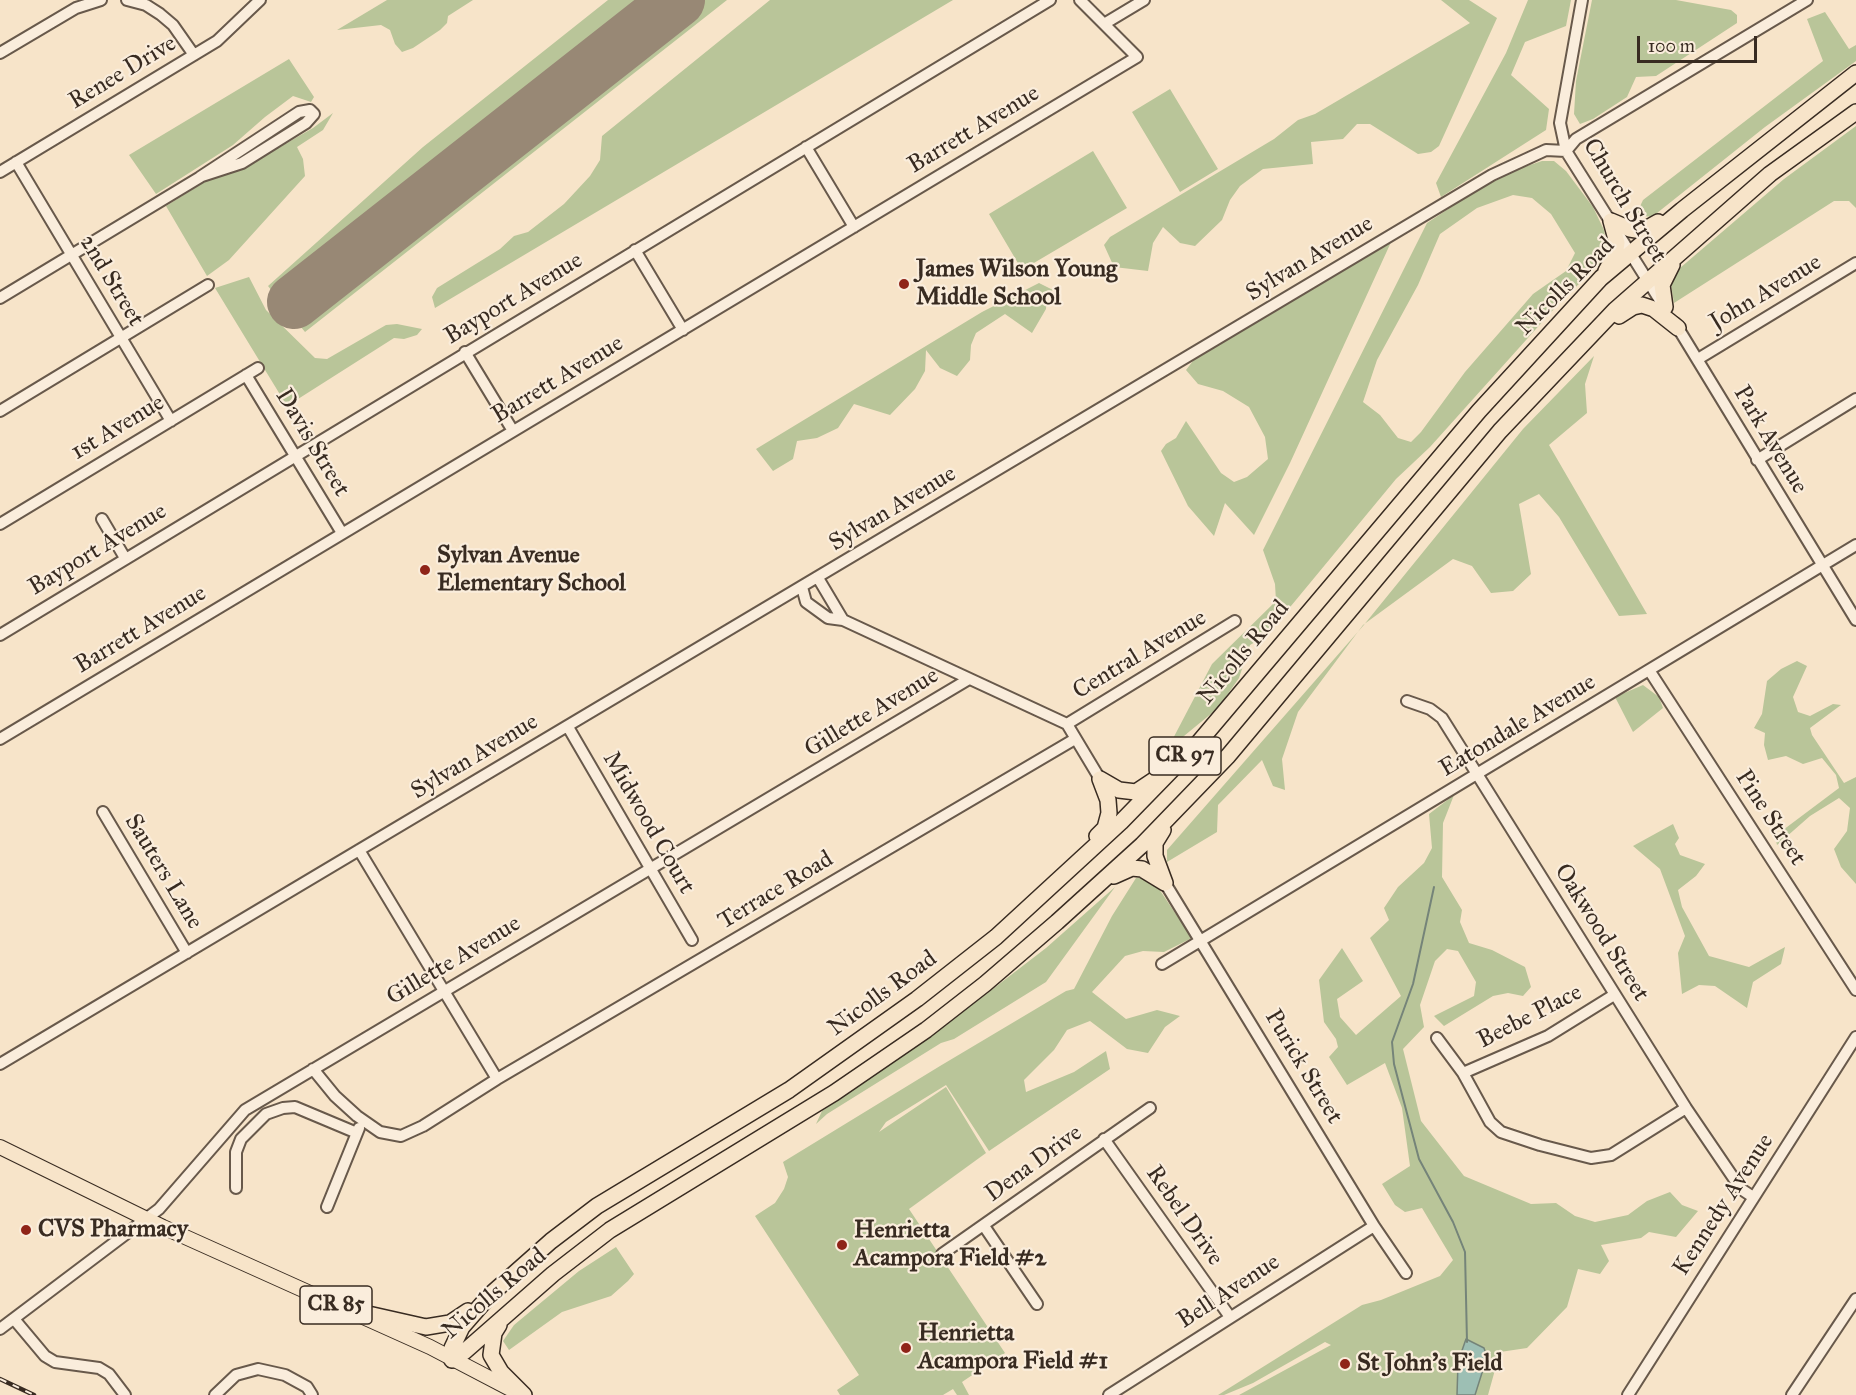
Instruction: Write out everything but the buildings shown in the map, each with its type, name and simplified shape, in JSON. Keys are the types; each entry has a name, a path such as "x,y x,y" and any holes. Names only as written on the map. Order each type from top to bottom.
{"highway":[{"name":"Nicolls Road","path":"452,1360 452,1348 462,1327 490,1295 551,1241 597,1206 789,1090 917,999 996,937 1125,818 1184,757 1479,411 1601,278 1682,210 1856,73"},
{"name":"Nicolls Road","path":"452,1360 553,1274 610,1230 834,1094 926,1030 985,984 1085,896 1173,814 1228,756 1493,440 1615,310 1770,174 1856,112"},
{"path":"1611,221 1642,231 1682,210"},
{"path":"1601,278 1611,264 1617,243 1611,221"},
{"path":"1665,307 1662,285 1666,274 1700,236"},
{"path":"1537,392 1633,307 1654,309 1678,328"},
{"path":"1100,779 1119,790 1136,792 1148,786 1169,765 1184,757"},
{"path":"1081,859 1083,851 1106,828 1109,813 1108,800 1100,779"},
{"path":"1165,883 1155,856 1155,843 1173,814"},
{"path":"1085,896 1121,872 1132,868 1142,869 1165,883"},
{"path":"346,1309 426,1327 439,1326 461,1317 490,1295"},
{"path":"504,1317 494,1333 491,1354 501,1372 524,1395"}],"main road":[{"name":"CR 85","path":"0,1147 146,1218 430,1347 524,1395"}],"street":[{"path":"0,53 76,8 101,0"},
{"path":"128,0 146,5 160,14 177,31 194,55"},
{"name":"Renee Drive","path":"0,172 217,41 260,0"},
{"name":"Bayport Avenue","path":"0,634 1050,0"},
{"path":"1080,0 1104,24 1144,0"},
{"name":"Church Street","path":"1582,0 1560,123 1566,151 1648,281"},
{"path":"1566,151 1576,139 1807,0"},
{"name":"Barrett Avenue","path":"0,738 1137,57 1104,24"},
{"path":"0,298 201,176 299,112 310,110 314,114 306,123 242,163 201,176"},
{"path":"806,147 854,227"},
{"name":"Sylvan Avenue","path":"0,1064 1452,199 1546,150 1566,151"},
{"name":"2nd Street","path":"16,162 171,421"},
{"path":"635,250 683,330"},
{"name":"John Avenue","path":"1698,359 1856,263"},
{"name":"Park Avenue","path":"1648,281 1698,359 1821,566 1856,620"},
{"path":"0,411 208,285"},
{"path":"465,352 513,431"},
{"name":"1st Avenue","path":"0,524 258,368"},
{"name":"Davis Street","path":"246,375 342,533"},
{"path":"1757,460 1856,399"},
{"path":"102,519 125,558"},
{"name":"Eatondale Avenue","path":"1162,964 1479,775 1856,545"},
{"path":"818,578 843,620"},
{"path":"802,587 806,602 828,618 843,620 1067,724 1100,779"},
{"name":"Central Avenue","path":"1067,724 1235,621"},
{"name":"Pine Street","path":"1649,670 1856,990"},
{"name":"Gillette Avenue","path":"0,1329 159,1209 245,1110 969,679"},
{"name":"Oakwood Street","path":"1407,701 1430,709 1442,718 1686,1108 1741,1188 1753,1197"},
{"name":"Midwood Court","path":"568,727 692,940"},
{"name":"Terrace Road","path":"313,1070 335,1096 362,1119 380,1132 400,1136 423,1126 497,1079 1075,739"},
{"name":"Sauters Lane","path":"103,812 187,953"},
{"path":"359,850 497,1079"},
{"name":"Purick Street","path":"1165,883 1374,1227 1406,1273"},
{"name":"Beebe Place","path":"1463,1073 1548,1036 1614,995"},
{"name":"Kennedy Avenue","path":"1628,1395 1856,1037"},
{"path":"1437,1038 1463,1073 1490,1122 1501,1132 1591,1158 1611,1155 1686,1108"},
{"path":"236,1188 236,1152 241,1139 266,1114 295,1107 357,1133"},
{"name":"Dena Drive","path":"942,1254 1150,1108"},
{"path":"327,1207 362,1119"},
{"name":"Rebel Drive","path":"1104,1139 1230,1317"},
{"path":"984,1226 1037,1304"},
{"name":"Bell Avenue","path":"1109,1395 1374,1227"},
{"path":"1792,1395 1856,1299"},
{"path":"14,1319 45,1356 55,1362 99,1368 109,1374 125,1395"},
{"path":"215,1395 236,1376 258,1369 285,1375 307,1387 312,1395"}],"green space":[{"path":"387,0 473,0 448,16 447,23 440,30 413,48 402,52 395,44 390,30 381,25 337,30"},
{"path":"608,0 727,0 305,332 268,286 423,147"},
{"path":"770,0 953,0 435,308 432,297 437,288 500,249 514,236 528,232 564,204 590,176 600,160 602,136"},
{"path":"1441,0 1469,0 1497,18 1439,146 1431,152 1418,154 1370,124 1357,124 1343,139 1311,142 1313,164 1263,169 1240,186 1230,200 1222,220 1195,246 1180,243 1163,227 1153,243 1148,271 1114,267 1104,245 1110,237 1274,139 1298,120 1315,114 1470,23"},
{"path":"1528,0 1571,0 1566,26 1525,42 1511,75 1549,109 1546,130 1441,197 1436,183 1506,53"},
{"path":"1592,0 1676,0 1731,10 1737,15 1737,23 1656,76 1636,77 1627,97 1593,119 1580,124 1574,114 1576,81"},
{"path":"1825,12 1849,49 1856,45 1856,61 1765,127 1652,217 1636,215 1643,200 1823,61 1807,19"},
{"path":"289,59 314,97 311,102 293,96 233,145 156,194 129,155"},
{"path":"1170,89 1218,169 1180,192 1132,112"},
{"path":"333,113 323,130 297,147 303,159 305,176 229,260 207,276 166,206 211,178 252,163 313,128"},
{"path":"1856,126 1856,208 1849,201 1834,201 1674,303 1671,285 1680,268 1784,179"},
{"path":"1093,151 1127,208 1022,270 989,214"},
{"path":"1542,161 1554,161 1566,171 1593,207 1604,230 1607,247 1599,265 1562,300 1430,447 1396,479 1267,635 1250,645 1239,678 1218,708 1167,750 1212,664 1276,601 1275,584 1263,550 1427,223 1474,192 1518,169","holes":["1513,195 1532,198 1551,214 1575,253 1566,271 1533,294 1465,372 1421,432 1411,442 1398,438 1380,415 1363,402 1377,360 1418,285 1440,234 1477,208"]},
{"path":"1392,240 1290,463 1254,535 1225,503 1214,536 1188,506 1161,451 1166,444 1176,438 1186,421 1221,473 1234,482 1247,477 1268,459 1265,437 1249,407 1223,391 1198,384 1186,370 1196,357"},
{"path":"249,277 266,310 315,358 327,359 386,325 397,324 422,329 417,335 404,339 394,338 287,406 215,288"},
{"path":"1039,283 1053,290 1047,294 1046,309 1032,333 1005,314 976,333 971,345 970,360 957,376 940,368 926,350 925,371 915,389 890,415 854,404 838,428 817,438 797,441 793,459 773,471 756,449 982,312"},
{"path":"1594,356 1585,384 1587,413 1549,445 1647,614 1619,616 1559,517 1539,494 1519,504 1531,574 1513,591 1491,593 1472,566 1453,559 1365,624 1523,429"},
{"path":"1358,632 1298,712 1282,759 1285,790 1273,786 1262,760 1218,805 1217,832 1167,862 1167,850"},
{"path":"1797,661 1807,666 1793,697 1798,712 1810,716 1833,704 1841,705 1810,728 1812,735 1844,783 1856,777 1856,884 1841,867 1834,849 1847,831 1850,808 1839,798 1810,816 1777,845 1775,836 1839,788 1836,775 1822,758 1803,764 1786,756 1768,760 1764,745 1765,733 1754,728 1762,714 1767,681 1781,669"},
{"path":"1643,685 1659,697 1663,708 1633,732 1615,697"},
{"path":"1454,795 1443,823 1442,877 1462,910 1460,922 1469,943 1492,950 1525,967 1531,987 1523,996 1508,993 1493,996 1444,1026 1434,1016 1474,996 1476,982 1458,951 1447,949 1435,961 1420,1005 1424,1027 1403,1049 1421,1121 1464,1176 1531,1204 1556,1203 1575,1216 1595,1222 1628,1215 1647,1201 1670,1192 1682,1205 1698,1211 1676,1237 1649,1232 1641,1238 1601,1245 1609,1261 1600,1274 1578,1269 1567,1307 1527,1348 1500,1352 1488,1395 1475,1395 1487,1356 1458,1380 1457,1395 1239,1395 1331,1345 1325,1342 1253,1383 1224,1395 1218,1395 1362,1305 1381,1300 1440,1276 1453,1260 1422,1208 1405,1212 1395,1205 1382,1184 1410,1166 1402,1108 1385,1063 1347,1085 1329,1057 1338,1047 1336,1039 1324,1022 1319,980 1342,948 1363,981 1337,999 1340,1017 1356,1035 1401,996 1370,938 1389,920 1384,908 1398,887 1424,863 1432,848 1429,814"},
{"path":"1673,824 1679,838 1675,844 1680,855 1705,864 1696,876 1678,890 1682,907 1709,956 1749,967 1785,947 1781,964 1753,982 1747,1008 1715,986 1699,985 1682,994 1678,953 1685,936 1660,869 1633,846"},
{"path":"1136,878 1146,878 1157,886 1192,938 1164,952 1143,951 1125,956 1092,992 1126,1019 1157,1010 1180,1016 1165,1027 1148,1053 1127,1049 1090,1021 1067,1030 1054,1050 1024,1080 1026,1092 1074,1072 1106,1051 1110,1069 989,1151 946,1085 886,1122 879,1132 946,1087 986,1153 909,1209 1005,1353 962,1382 969,1395 957,1395 953,1389 943,1395 840,1395 837,1390 859,1375 755,1216 775,1203 784,1189 788,1177 783,1162 1066,991 1074,989 1112,916"},
{"path":"1115,887 1046,982 954,1039 941,1043 827,1114 816,1124 822,1111 933,1035 1046,948"},
{"path":"616,1247 634,1274 628,1281 611,1296 562,1312 509,1350 503,1341 514,1325 579,1271"}],"water":[{"path":"1466,1339 1484,1348 1487,1357 1475,1395 1457,1395 1458,1362"}],"waterway":[{"path":"1434,887 1413,984 1392,1042 1394,1064 1419,1159 1453,1222 1465,1252 1467,1342"}],"runway":[{"path":"294,302 678,0"}],"railway":[{"path":"0,1379 34,1395"}],"place":[{"name":"James Wilson Young Middle School","path":"904,284"},
{"name":"Sylvan Avenue Elementary School","path":"425,570"},
{"name":"CVS Pharmacy","path":"26,1230"},
{"name":"Henrietta Acampora Field #2","path":"842,1245"},
{"name":"Henrietta Acampora Field #1","path":"906,1348"},
{"name":"St John's Field","path":"1345,1364"}]}
